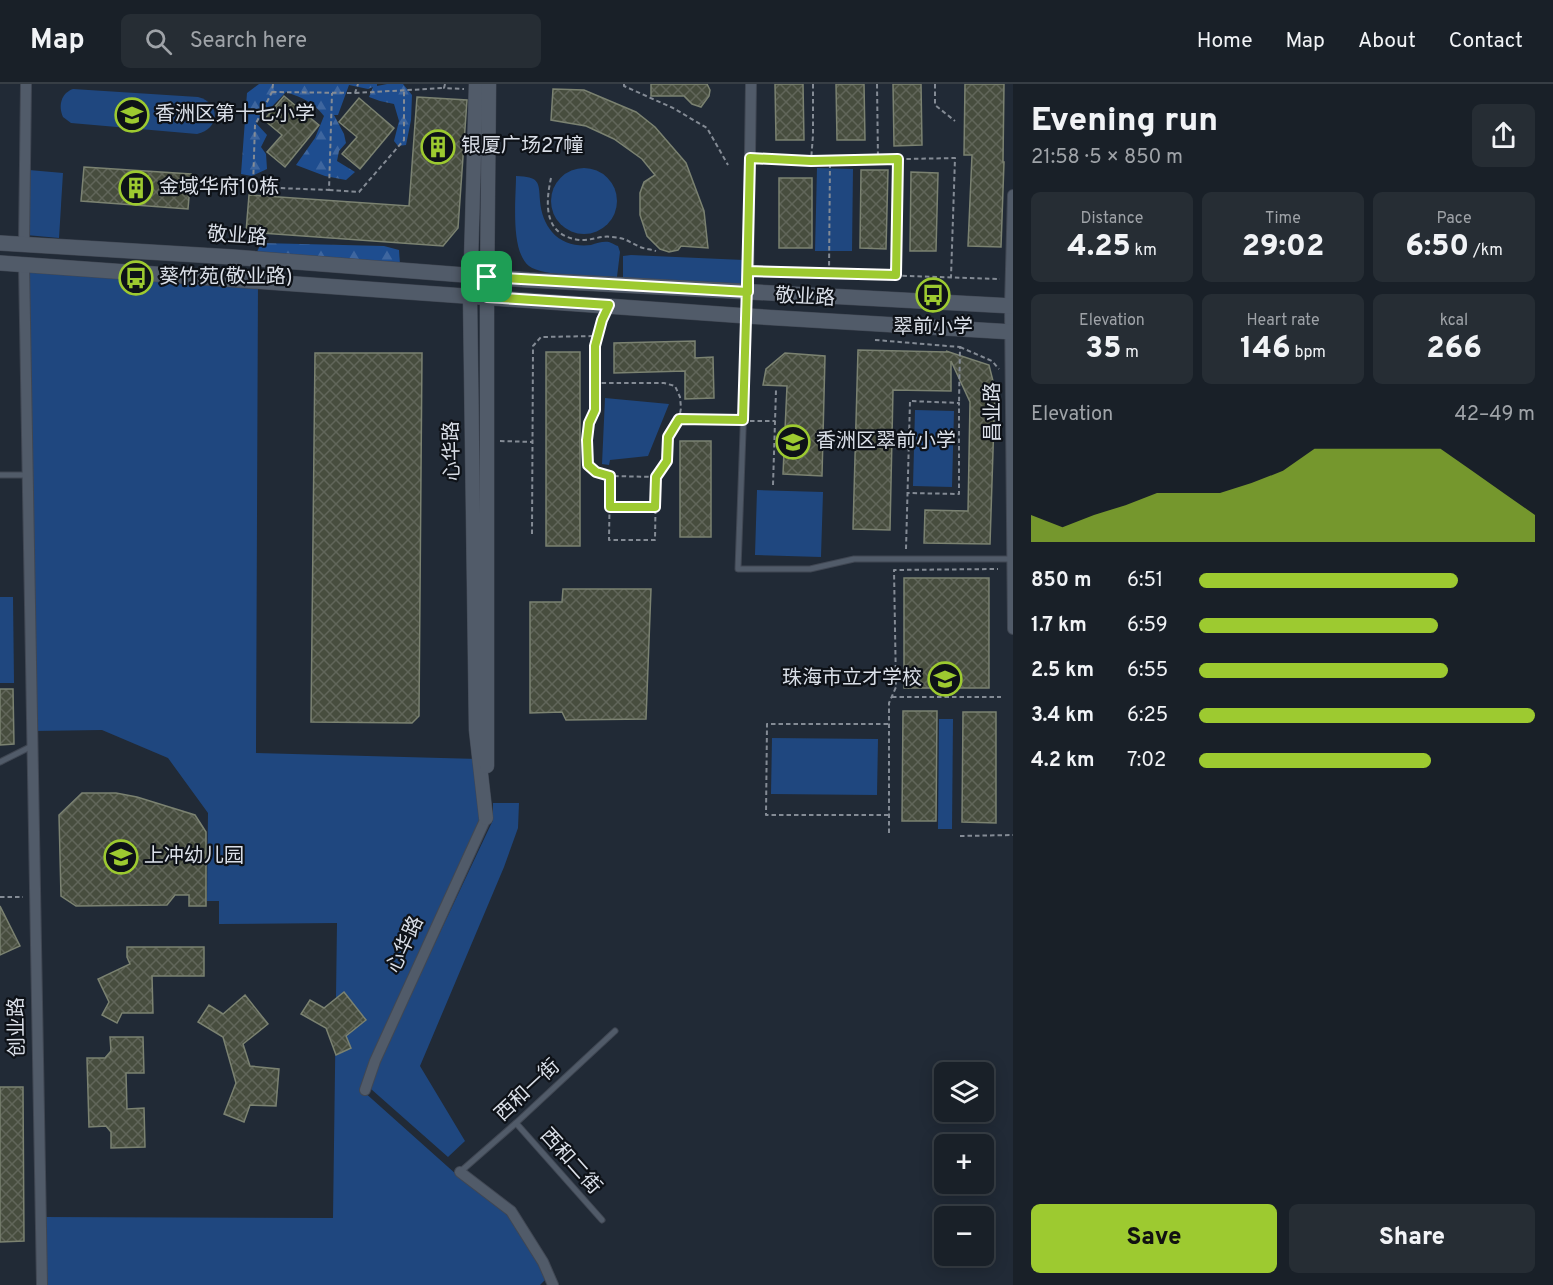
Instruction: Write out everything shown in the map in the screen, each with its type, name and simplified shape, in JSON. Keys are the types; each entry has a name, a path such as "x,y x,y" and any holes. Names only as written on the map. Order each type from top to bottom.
{"main road":[{"name":"敬业路","path":"0,243 232,257 487,277 1011,306"},
{"path":"0,263 470,296"},
{"name":"敬业路","path":"470,296 747,316 1012,331"}],"street":[{"name":"创业路","path":"26,84 24,265 42,1285"},
{"path":"748,292 751,84"},
{"name":"心华路","path":"482,87 470,296 476,730 486,818"},
{"name":"心华路","path":"365,1090 375,1061 486,818 488,731 487,277 482,87"},
{"name":"昌业路","path":"1013,195 1011,279 1013,629"},
{"path":"460,1172 511,1211 543,1262 553,1285"}],"lane":[{"path":"748,292 738,569 810,569 854,559 1012,559"},
{"path":"0,475 28,475"},
{"path":"0,762 32,746"},
{"name":"西和一街","path":"460,1172 615,1031"},
{"name":"西和二街","path":"516,1123 602,1220"}],"path":[{"path":"273,84 272,92 255,125 253,187 359,192 404,140 404,91"},
{"path":"355,93 358,84"},
{"path":"624,84 707,128 728,165"},
{"path":"811,161 813,84"},
{"path":"877,84 878,159"},
{"path":"935,84 935,105 955,121"},
{"path":"272,92 355,93 404,91 444,86 482,87"},
{"path":"329,190 332,93"},
{"path":"750,158 811,161 955,158 951,277"},
{"path":"896,275 898,159"},
{"path":"829,273 830,160"},
{"path":"551,178 547,211 558,231 579,240 591,240 603,236 627,239 639,247 656,250"},
{"path":"748,271 1011,279"},
{"path":"609,305 595,346 595,410 589,423 588,465 596,472 610,476 656,477"},
{"path":"532,534 533,346 541,337 597,336"},
{"path":"875,340 960,347 992,361 1011,384"},
{"path":"908,493 959,494 960,347"},
{"path":"596,383 664,383 675,386 680,397 679,419 668,437 667,461 656,477 655,540 609,540 610,476"},
{"path":"773,484 776,390"},
{"path":"906,559 910,401 959,403"},
{"path":"679,419 775,421"},
{"path":"487,441 533,442"},
{"path":"610,507 655,507"},
{"path":"890,832 889,703 896,687 894,570 998,569"},
{"path":"892,697 1001,697"},
{"path":"889,724 766,724 766,815 890,815"},
{"path":"960,836 1013,835"},
{"path":"0,897 35,896"}],"shaded area":[{"path":"73,89 198,97 211,105 215,116 210,127 197,134 71,123 63,117 61,104 63,97"},
{"path":"584,168 596,171 607,178 614,189 617,201 614,213 607,224 596,231 584,234 572,231 561,224 554,213 551,201 554,189 561,178 572,171"},
{"path":"817,168 853,169 852,251 815,251"},
{"path":"29,170 63,173 59,238 26,235"},
{"path":"516,176 536,181 544,218 550,229 560,239 580,245 610,242 618,246 620,252 617,277 558,274 536,270 529,266 519,249 515,224"},
{"path":"623,256 744,260 742,287 623,281"},
{"path":"24,265 258,281 256,753 479,759 486,818 363,1091 457,1175 507,1213 548,1277 540,1285 42,1285 41,1217 333,1218 337,923 219,924 219,901 207,901 208,813 168,758 102,730 32,731"},
{"path":"605,398 669,404 648,456 610,460 609,465 602,464"},
{"path":"915,410 954,411 952,487 913,486"},
{"path":"757,490 823,492 821,557 755,555"},
{"path":"0,597 13,597 14,683 0,683"},
{"path":"939,719 953,719 952,829 938,829"},
{"path":"772,738 878,739 877,795 771,794"},
{"path":"493,803 519,803 518,828 504,867 420,1066 465,1141 448,1157 371,1089 378,1064 493,820"}],"green space":[{"path":"259,84 377,84 377,86 403,84 412,95 411,120 406,145 398,146 394,141 399,121 394,104 369,97 373,87 368,89 349,85 338,115 334,115 346,143 339,151 337,161 355,172 346,180 325,176 296,165 315,138 324,116 307,101 286,92 256,123 267,135 261,147 266,154 267,169 252,176 241,174 247,93"},
{"path":"261,243 384,246 399,250 400,265 257,252"}],"building":[{"path":"651,84 707,84 710,90 709,96 701,107 692,104 684,96 651,96"},
{"path":"775,84 803,84 804,140 776,140"},
{"path":"836,84 864,84 865,140 837,140"},
{"path":"893,84 921,84 922,145 894,146"},
{"path":"965,84 1004,84 1001,247 968,246 972,155 964,155"},
{"path":"553,89 584,90 636,112 655,127 686,163 704,211 708,248 681,246 678,250 669,252 660,249 647,236 640,215 640,193 644,182 655,175 642,159 614,139 586,126 551,120"},
{"path":"284,96 319,125 285,167 267,152 282,135 264,120"},
{"name":"银厦广场27幢","path":"417,97 467,100 458,228 443,246 246,232 249,195 409,206"},
{"path":"359,98 394,128 360,169 342,154 357,137 339,122"},
{"name":"金域华府10栋","path":"84,167 191,174 188,209 81,201"},
{"path":"861,170 888,170 886,249 860,248"},
{"path":"911,172 938,173 936,251 910,251"},
{"path":"779,178 812,178 812,248 779,248"},
{"path":"695,341 695,358 713,357 714,398 685,399 685,371 614,373 614,343"},
{"path":"858,350 946,351 989,365 995,389 990,544 924,543 925,510 968,511 970,402 951,361 951,391 893,390 890,530 853,529"},
{"path":"546,352 580,352 580,546 546,546"},
{"path":"315,353 422,353 419,716 412,723 311,722"},
{"path":"785,353 825,356 822,476 783,474 787,386 763,385 766,369"},
{"path":"680,441 711,441 711,537 680,537"},
{"path":"904,578 989,578 989,688 904,688"},
{"path":"563,589 651,589 646,719 566,720 562,712 530,713 530,602 562,602"},
{"path":"0,689 13,689 14,744 0,745"},
{"path":"903,711 937,711 936,821 902,821"},
{"path":"963,712 996,712 996,823 962,822"},
{"path":"82,793 116,793 137,797 195,815 206,832 206,906 189,906 189,895 175,895 167,905 76,906 61,896 59,815"},
{"path":"0,906 20,946 0,955"},
{"path":"127,947 204,947 204,976 152,976 153,1013 122,1013 117,1023 102,1015 109,1002 98,979 130,964"},
{"path":"344,992 366,1020 346,1036 351,1048 336,1055 326,1028 301,1014 310,1000 324,1008"},
{"path":"245,995 268,1024 243,1044 250,1066 279,1069 276,1106 250,1105 244,1122 224,1114 236,1083 223,1037 198,1022 209,1005 223,1014"},
{"path":"110,1037 143,1037 144,1073 126,1073 127,1109 144,1108 145,1147 111,1148 111,1132 106,1126 89,1127 87,1058 105,1058 111,1051"},
{"path":"0,1087 23,1087 24,1241 0,1242"}],"place":[{"name":"香洲区第十七小学","path":"132,115"},
{"name":"银厦广场27幢","path":"438,147"},
{"name":"金域华府10栋","path":"136,188"},
{"name":"葵竹苑(敬业路)","path":"136,278"},
{"name":"翠前小学","path":"933,295"},
{"name":"香洲区翠前小学","path":"793,442"},
{"name":"珠海市立才学校","path":"945,679"},
{"name":"上冲幼儿园","path":"121,857"}],"route":[{"path":"487,277 487,297 609,305 595,346 595,410 589,423 588,465 596,472 610,476 610,507 655,507 656,477 667,461 668,437 679,419 743,420 748,292 748,271 750,158 811,161 898,159 896,275 748,271 748,292 487,277"}]}
